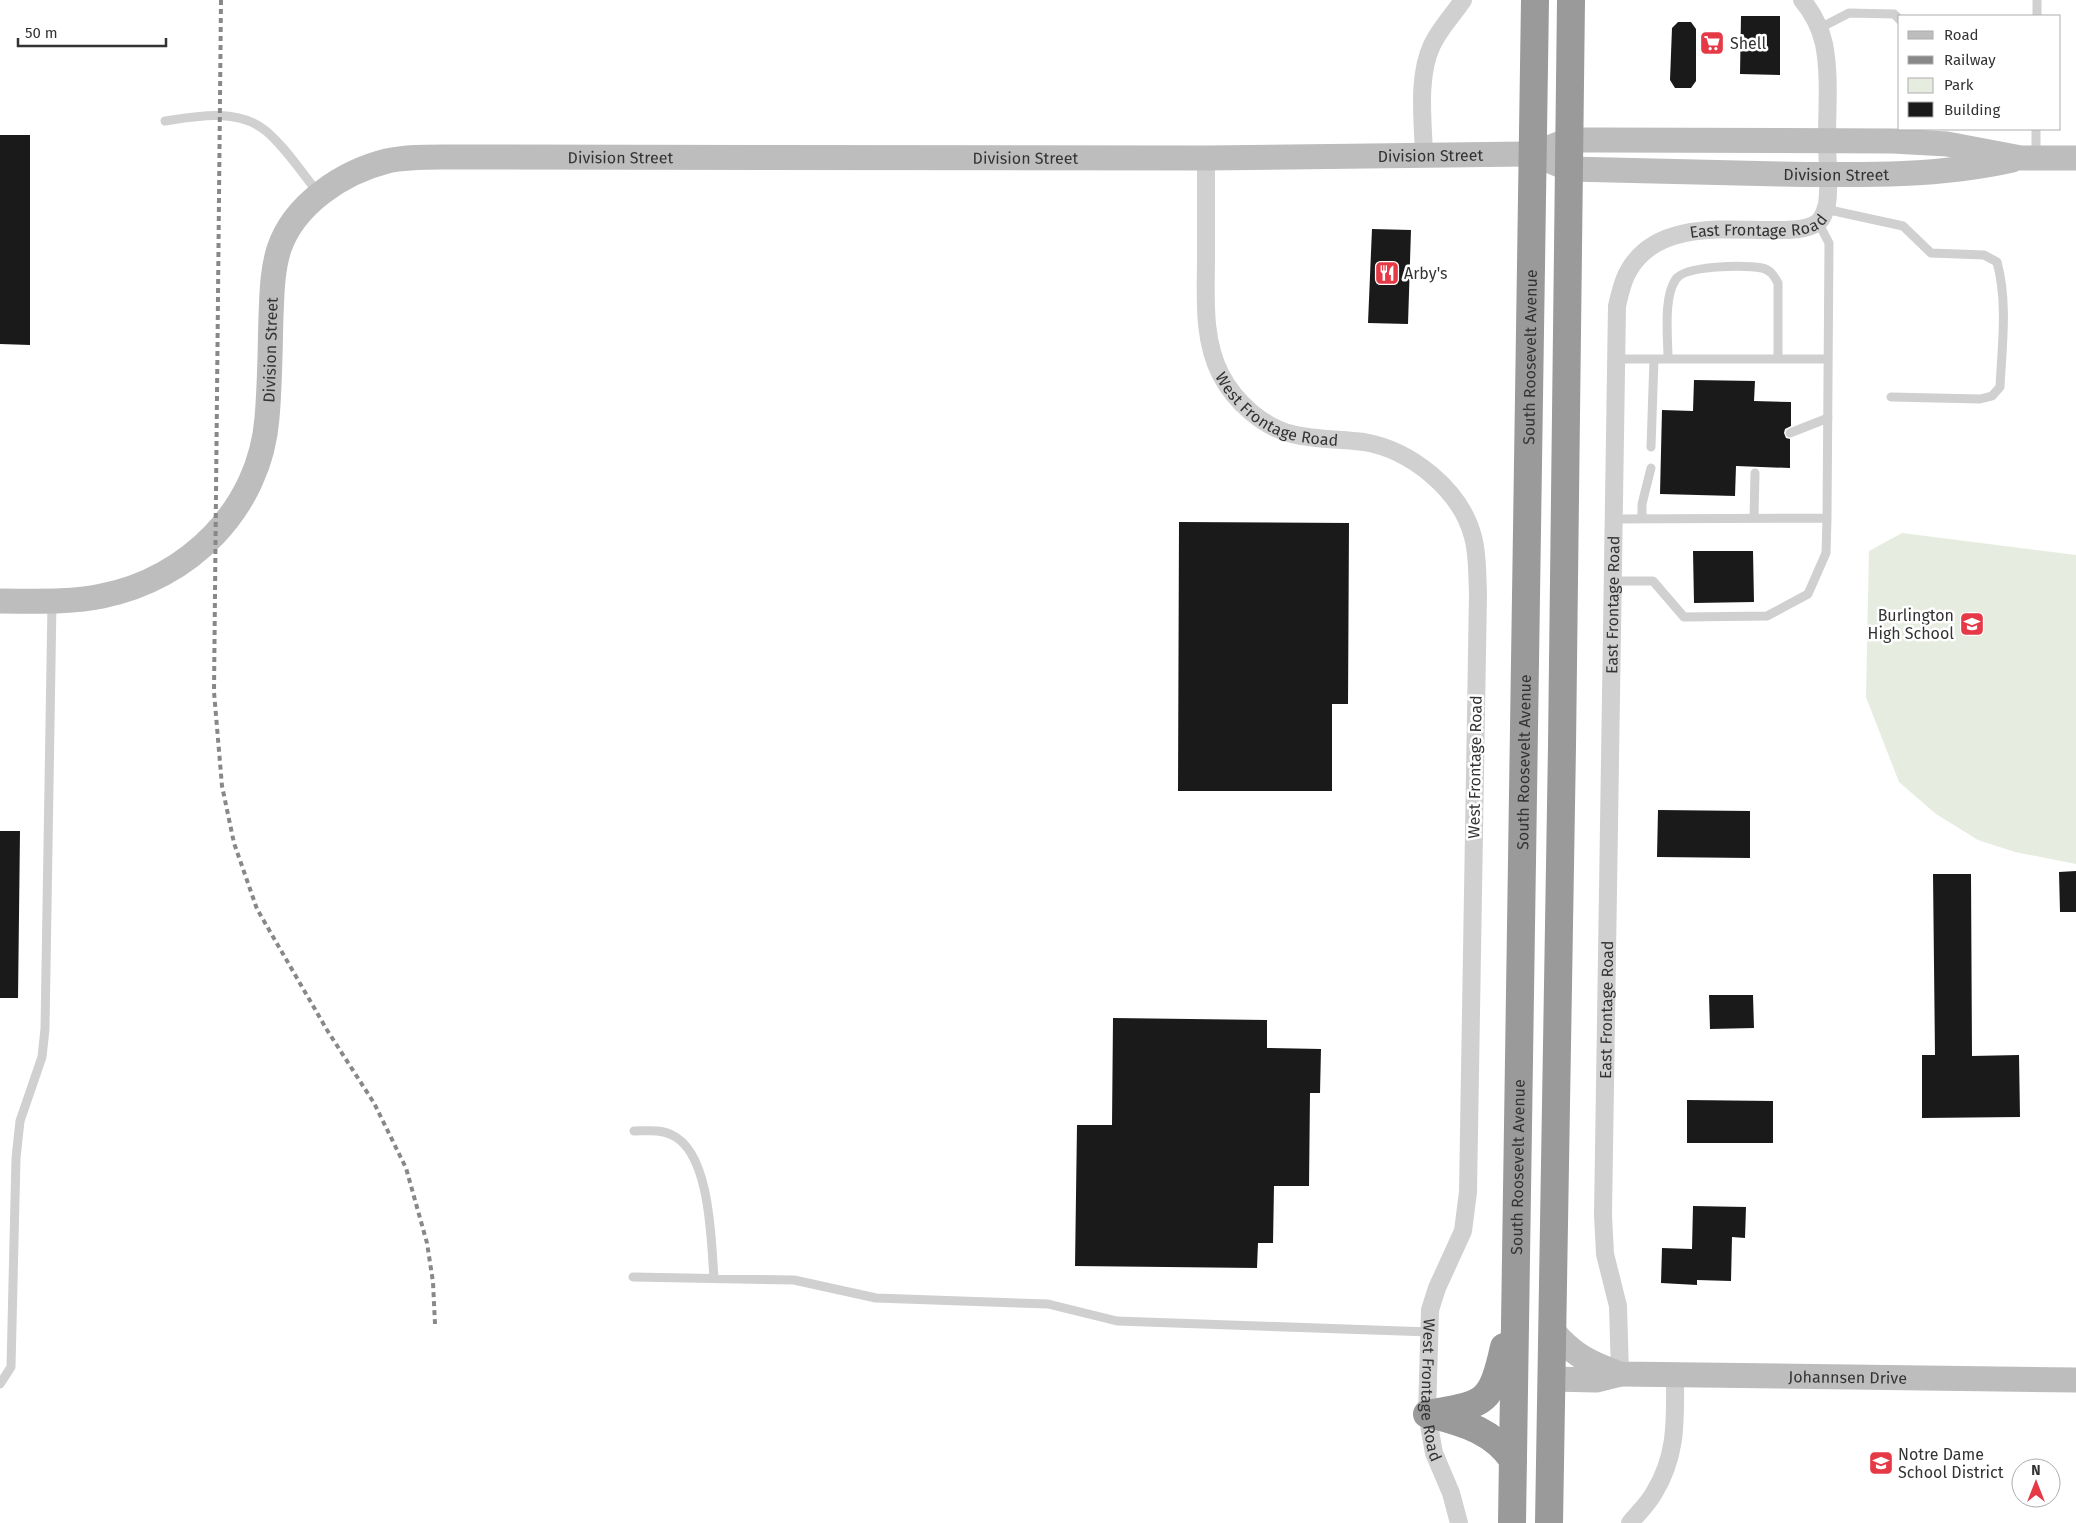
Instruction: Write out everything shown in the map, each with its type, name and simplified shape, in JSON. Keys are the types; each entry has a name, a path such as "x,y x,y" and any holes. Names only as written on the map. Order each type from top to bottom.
{"highway":[{"name":"South Roosevelt Avenue","path":"1512,1523 1535,0"},
{"path":"1549,1517 1562,746 1571,0"},
{"path":"1517,1189 1531,1354 1540,1372 1551,1380"},
{"path":"1427,1414 1462,1408 1479,1402 1487,1396 1494,1385 1516,1296"},
{"path":"1462,1408 1478,1408 1514,1415 1525,1422 1533,1432 1538,1442 1549,1517"},
{"path":"1427,1414 1454,1420 1486,1434 1498,1442 1513,1460"}],"street":[{"path":"1424,155 1423,101 1425,67 1433,43 1462,0"},
{"name":"East Frontage Road","path":"1620,1374 1618,1306 1605,1254 1602,1215 1617,306 1621,288 1629,270 1637,259 1651,247 1687,232 1709,230 1783,230 1807,227 1822,215 1828,175 1826,59 1820,28 1812,12 1802,0"},
{"name":"Division Street","path":"0,601 86,599 118,593 164,574 186,560 216,534 243,498 255,474 265,434 273,281 277,256 285,236 293,223 319,194 348,176 372,166 399,159 423,157 1206,158 1533,154 1569,140 1929,140 2029,158 2076,158"},
{"name":"Division Street","path":"1533,154 1569,169 1828,175 1948,171 2029,158"},
{"name":"West Frontage Road","path":"1206,158 1207,319 1213,356 1221,375 1231,390 1259,418 1283,431 1310,437 1363,442 1381,446 1411,460 1440,484 1453,499 1464,515 1474,538 1478,593 1468,1192 1464,1231 1432,1300 1427,1414 1434,1453 1451,1494 1459,1523"},
{"name":"Johannsen Drive","path":"1552,1330 1562,1342 1582,1358 1620,1374"},
{"name":"Johannsen Drive","path":"1551,1380 1596,1380 1620,1374 2076,1380"},
{"path":"1630,1523 1653,1495 1666,1472 1673,1448 1676,1422 1675,1374"}],"lane":[{"path":"2037,0 2037,15"},
{"path":"1820,28 1849,13 1894,14 1898,18"},
{"path":"164,122 221,116 250,122 265,130 274,139 319,194"},
{"path":"2029,158 2036,130"},
{"path":"1612,581 1653,581 1684,617 1767,616 1808,594 1826,554 1828,518 1829,243 1822,215 1903,226 1931,253 1984,255 1997,262 2004,311 2000,387 1992,396 1980,399 1891,397"},
{"path":"1668,359 1668,294 1676,278 1687,271 1721,267 1762,268 1772,273 1778,283 1778,359"},
{"path":"1615,359 1828,359"},
{"path":"1651,447 1654,359"},
{"path":"1790,433 1828,418"},
{"path":"1642,519 1642,504 1651,468"},
{"path":"1754,518 1755,473"},
{"path":"1613,519 1828,518"},
{"path":"0,1384 11,1367 18,1131 42,1057 45,1029 52,601"},
{"path":"634,1131 660,1131 674,1135 684,1144 694,1161 704,1184 708,1205 714,1278"},
{"path":"633,1277 794,1280 876,1298 1048,1304 1118,1321 1430,1332"}],"green space":[{"path":"1902,533 2076,555 2076,864 2015,852 1978,840 1936,814 1899,782 1866,697 1869,551"}],"building":[{"path":"1741,16 1780,16 1780,75 1740,74"},
{"path":"1678,22 1691,22 1696,29 1696,81 1691,88 1675,88 1670,80 1672,28"},
{"path":"0,135 30,135 30,345 0,344"},
{"path":"1372,229 1411,230 1408,324 1368,323"},
{"path":"1694,380 1755,381 1754,401 1791,402 1791,426 1785,429 1784,433 1786,438 1790,439 1790,468 1736,466 1735,496 1660,494 1662,410 1693,411"},
{"path":"1179,522 1349,523 1348,704 1332,704 1332,791 1178,791"},
{"path":"1693,551 1753,551 1754,602 1694,603"},
{"path":"1658,810 1750,811 1750,858 1657,857"},
{"path":"0,831 20,831 18,998 0,998"},
{"path":"2076,871 2076,912 2060,912 2059,872"},
{"path":"1933,874 1971,874 1972,1056 2019,1055 2020,1117 1922,1118 1922,1055 1935,1055"},
{"path":"1709,995 1753,995 1754,1028 1710,1029"},
{"path":"1113,1018 1267,1020 1267,1048 1321,1049 1320,1093 1310,1093 1309,1186 1274,1186 1273,1243 1258,1243 1257,1268 1075,1266 1077,1125 1112,1125"},
{"path":"1687,1100 1773,1101 1773,1143 1687,1143"},
{"path":"1693,1206 1746,1207 1745,1238 1732,1237 1731,1281 1697,1280 1697,1285 1661,1283 1662,1248 1692,1249"}],"railway":[{"path":"221,0 214,692 222,786 234,843 257,909 327,1030 374,1103 406,1168 427,1243 433,1282 435,1324"}],"place":[{"name":"Shell","path":"1712,43"},
{"name":"Arby's","path":"1387,273"},
{"name":"Burlington High School","path":"1972,624"},
{"name":"Notre Dame School District","path":"1881,1463"}]}
